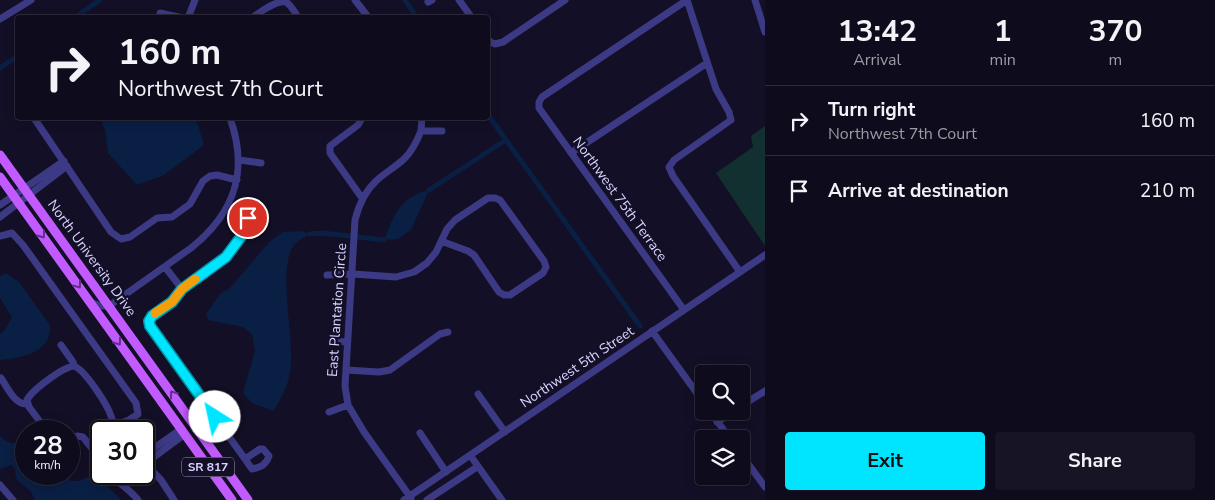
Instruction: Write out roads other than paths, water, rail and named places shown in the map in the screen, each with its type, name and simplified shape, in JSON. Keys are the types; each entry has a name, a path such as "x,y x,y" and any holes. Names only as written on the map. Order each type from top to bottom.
{"main road":[{"name":"North University Drive","path":"0,155 248,500"},
{"name":"North University Drive","path":"0,176 232,500"},
{"path":"183,432 201,434"}],"street":[{"path":"0,20 31,0"},
{"path":"189,15 195,0"},
{"path":"256,15 281,0 288,3 297,15"},
{"path":"356,0 366,15"},
{"path":"460,0 470,15"},
{"path":"490,42 496,44 503,42 565,0"},
{"path":"687,0 716,89 729,112 730,120 674,160 669,167 673,176 740,272"},
{"name":"Northwest 75th Terrace","path":"684,310 539,108 539,102 542,97 687,0"},
{"path":"755,0 765,32"},
{"path":"160,13 169,15"},
{"path":"571,153 707,63"},
{"path":"35,120 111,232 121,239 130,237 157,218 172,217 178,213 190,204 203,181 210,176 217,175 237,180"},
{"path":"90,302 101,306 109,306 202,240 217,223 227,210 234,195 237,180 237,140 231,120"},
{"path":"361,120 358,125 330,146 330,153 362,198"},
{"name":"East Plantation Circle","path":"408,499 348,405 345,386 355,220 362,198 377,180 405,158 415,146 421,131 422,120"},
{"path":"421,131 442,131"},
{"path":"238,160 261,163"},
{"path":"0,217 16,199 65,164"},
{"path":"327,275 353,274 396,277 414,272 427,263 436,252 441,241 447,228 455,220 488,198 500,200 544,261 546,267 543,273 510,295 504,295 499,292 474,256 468,251 441,241"},
{"path":"0,205 16,199"},
{"path":"165,267 182,289 226,257 246,230 248,218"},
{"path":"0,236 12,233 23,245 136,402 138,414 129,420"},
{"name":"Northwest 5th Street","path":"408,499 765,255"},
{"name":"North University Drive","path":"182,289 172,302 152,316 149,321 150,326 245,459"},
{"path":"652,331 695,391"},
{"path":"346,370 379,372 390,370 440,334 448,332"},
{"path":"331,341 347,342"},
{"path":"61,345 74,366 92,384 112,420"},
{"path":"27,404 27,400 32,393 64,369 74,366"},
{"path":"1,378 16,400 27,404 38,420"},
{"path":"750,400 765,391"},
{"path":"478,394 505,432"},
{"path":"329,412 348,405"},
{"path":"721,420 718,422 724,430"},
{"path":"155,448 164,445 183,432"},
{"path":"420,433 446,472"},
{"path":"80,436 83,437 90,446"},
{"path":"470,455 502,500"},
{"path":"750,466 765,487"},
{"path":"427,500 438,497 477,467"},
{"path":"155,475 174,500"},
{"path":"0,484 13,500"},
{"path":"123,485 131,490 138,500"}],"water":[{"path":"101,120 197,120 204,145 164,175 137,185 108,153 105,130"},
{"path":"429,190 411,230 398,239 384,240 391,222 405,202 419,193"},
{"path":"302,231 310,234 294,245 289,256 287,271 286,288 291,342 290,373 283,393 273,411 252,403 243,393 255,351 252,334 243,327 208,320 206,314 220,294 231,287 269,242 283,232"},
{"path":"6,273 19,282 50,325 46,342 41,348 17,358 0,360 0,334 4,331 12,317 0,298 0,276"},
{"path":"0,435 5,441 15,443 15,470 12,465 0,469"},
{"path":"90,477 90,485 106,485 122,500 35,500 31,492 23,485 80,485 80,481"}],"waterway":[{"path":"78,15 100,0"},
{"path":"405,0 415,15"},
{"path":"0,68 15,58"},
{"path":"490,118 640,326"},
{"path":"429,190 506,140"},
{"path":"310,234 322,233 351,236"},
{"path":"358,237 384,240"}]}
